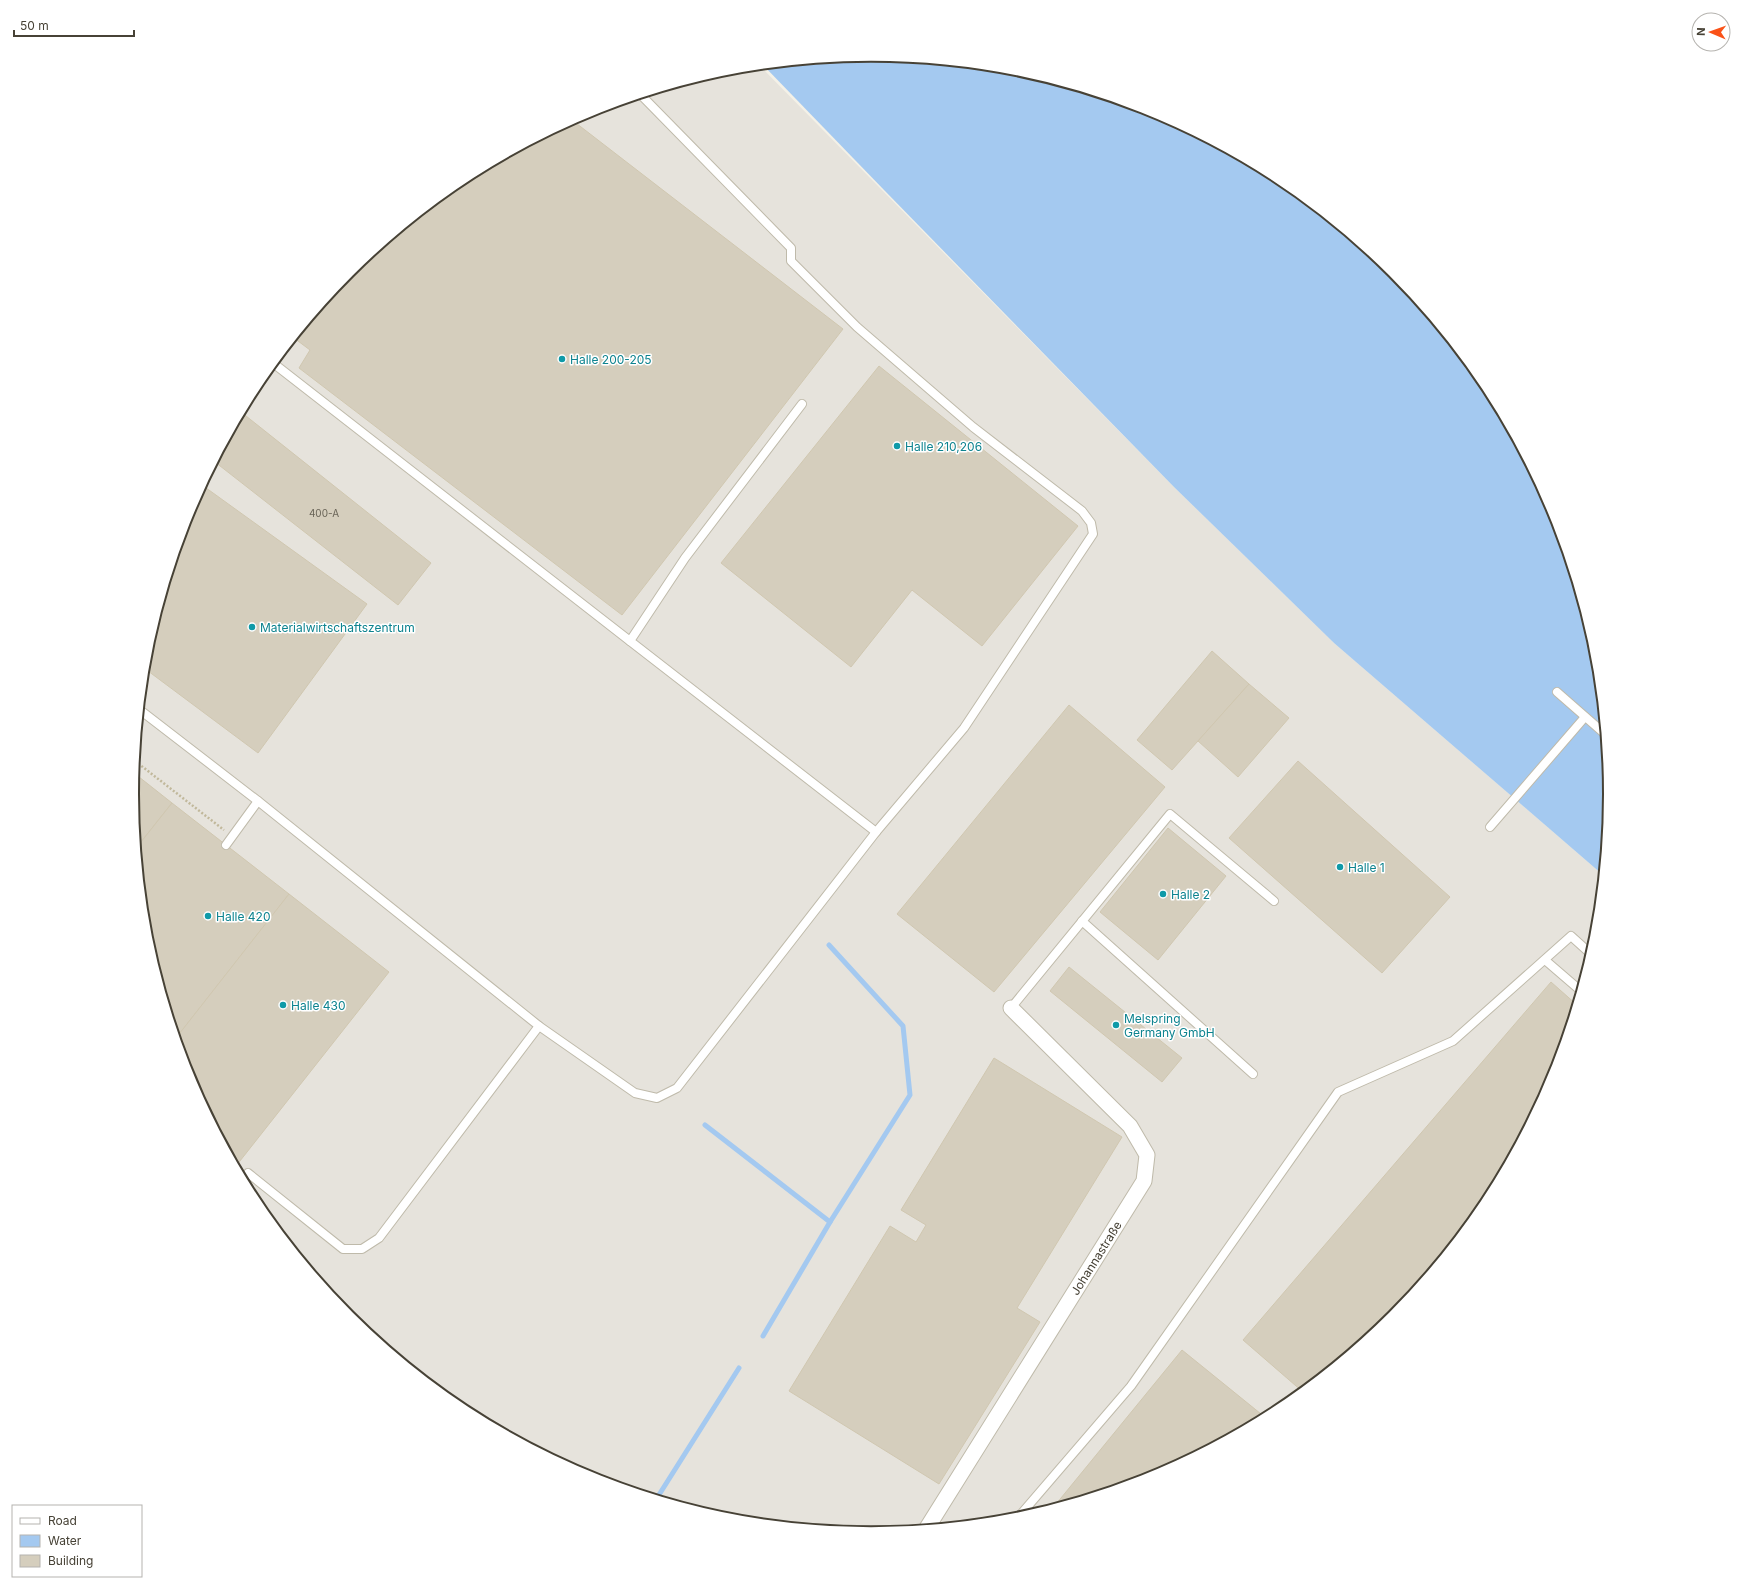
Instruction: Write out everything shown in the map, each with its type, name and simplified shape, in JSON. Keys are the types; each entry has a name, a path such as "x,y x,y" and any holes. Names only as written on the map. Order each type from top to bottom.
{"street":[{"name":"Johannastraße","path":"929,1524 1144,1181 1147,1154 1130,1126 1011,1008"}],"lane":[{"path":"144,713 258,801 539,1026 635,1093 657,1098 677,1088 876,832 964,728 1093,534 1091,523 1082,511 973,427 857,327 791,261 791,248 644,98"},
{"path":"277,366 876,832"},
{"path":"630,640 685,558 802,404"},
{"path":"1557,692 1601,730"},
{"path":"1490,827 1585,716"},
{"path":"226,845 258,801"},
{"path":"1011,1008 1170,814 1274,901"},
{"path":"1082,921 1253,1074"},
{"path":"1024,1511 1131,1386 1338,1092 1453,1041 1571,936 1587,950"},
{"path":"1545,960 1578,988"},
{"path":"246,1176 248,1173 343,1249 362,1249 379,1238 539,1026"}],"path":[{"path":"140,765 232,836"}],"shaded area":[{"path":"764,70 1174,487 1334,643 1600,872 1590,937 1579,984 1565,1030 1548,1075 1527,1119 1420,1279 1389,1312 1354,1345 1317,1376 1278,1404 1238,1429 1195,1451 1152,1471 1107,1488 1061,1502 1014,1513 967,1521 919,1525 872,1527 776,1521 729,1513 682,1502 636,1488 591,1471 505,1429 465,1404 426,1376 389,1345 354,1312 321,1277 290,1240 262,1201 237,1161 215,1118 195,1075 178,1030 164,984 153,937 145,890 141,842 139,794 145,699 153,652 164,605 178,559 195,514 237,428 262,388 290,349 321,312 354,277 389,244 426,213 465,185 505,160 591,118 636,101 682,87 729,76"}],"water":[{"path":"872,62 967,68 1014,76 1061,87 1107,101 1152,118 1238,160 1278,185 1317,213 1354,244 1389,277 1422,312 1453,349 1481,388 1506,428 1548,514 1565,559 1579,605 1590,652 1598,699 1604,794 1600,872 1334,643 1174,487 767,69 824,64"}],"building":[{"name":"Halle 200-205","path":"578,124 843,329 622,615 299,368 310,350 297,340 321,312 354,277 389,244 426,213 465,185 505,160"},
{"name":"Halle 210,206","path":"879,366 1078,526 982,646 912,590 851,667 721,563"},
{"path":"245,415 431,563 398,605 218,465"},
{"name":"Materialwirtschaftszentrum","path":"207,489 367,604 258,753 150,672 164,605 178,559 195,514"},
{"path":"1212,651 1249,684 1172,770 1137,740"},
{"path":"1249,684 1289,718 1238,777 1198,741"},
{"path":"1069,705 1165,787 994,992 897,914"},
{"name":"Halle 1","path":"1298,761 1450,897 1382,973 1229,838"},
{"path":"140,778 172,803 141,842"},
{"name":"Halle 420","path":"172,803 289,894 179,1034 164,984 153,937 145,890 141,842"},
{"name":"Halle 2","path":"1168,828 1226,876 1158,960 1100,912"},
{"name":"Halle 430","path":"289,894 389,972 238,1163 195,1075 179,1034"},
{"name":"Melspring Germany GmbH","path":"1069,967 1182,1058 1162,1082 1050,991"},
{"path":"1551,982 1574,1002 1548,1075 1506,1161 1481,1201 1453,1240 1422,1277 1389,1312 1354,1345 1299,1389 1243,1340"},
{"path":"994,1058 1122,1137 1017,1308 1040,1322 939,1484 789,1391 890,1226 916,1242 926,1225 901,1210"},
{"path":"1182,1350 1261,1414 1238,1429 1152,1471 1107,1488 1057,1503"}],"waterway":[{"path":"763,1336 830,1222 910,1095 903,1026 829,945"},
{"path":"705,1125 830,1222"},
{"path":"659,1495 739,1368"}],"place":[{"name":"Halle 200-205","path":"562,359"},
{"name":"Halle 210,206","path":"897,446"},
{"name":"Materialwirtschaftszentrum","path":"252,627"},
{"name":"Halle 1","path":"1340,867"},
{"name":"Halle 2","path":"1163,894"},
{"name":"Halle 420","path":"208,916"},
{"name":"Halle 430","path":"283,1005"},
{"name":"Melspring Germany GmbH","path":"1116,1025"}]}
